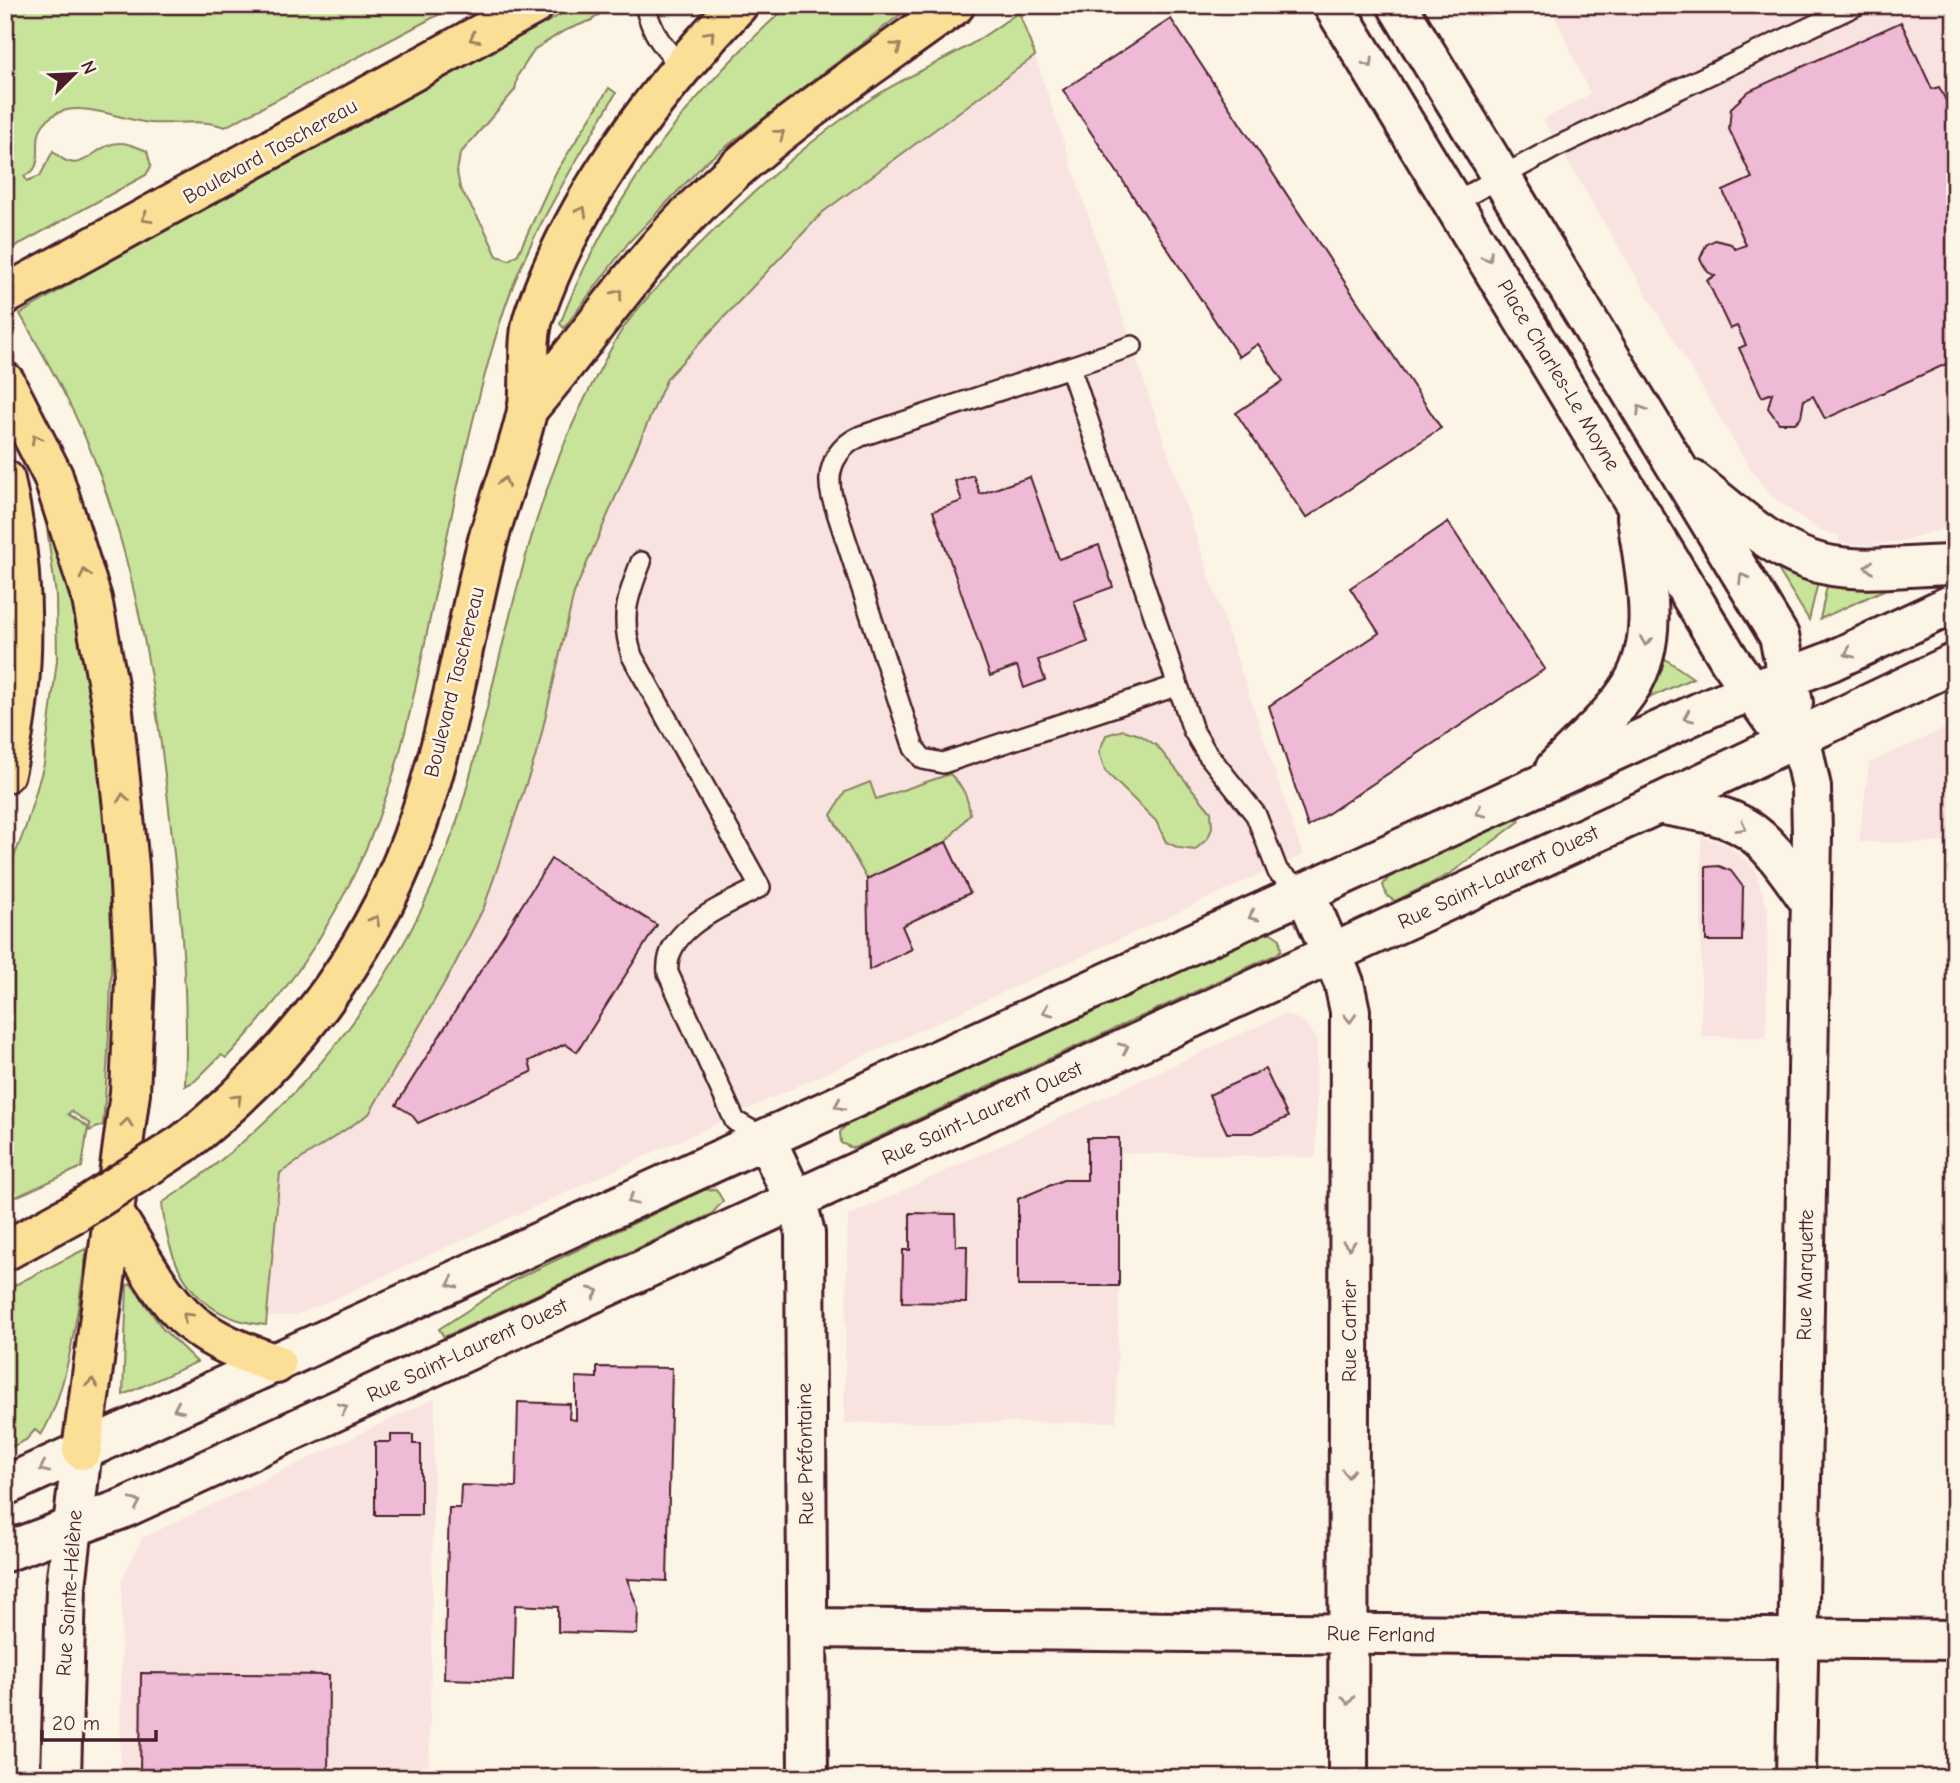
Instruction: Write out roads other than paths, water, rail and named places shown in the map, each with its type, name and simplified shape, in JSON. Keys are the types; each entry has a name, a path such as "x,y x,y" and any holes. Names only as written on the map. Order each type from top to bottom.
{"main road":[{"name":"Boulevard Taschereau","path":"5,295 534,5"},
{"name":"Boulevard Taschereau","path":"5,1234 76,1212 184,1143 242,1095 301,1032 340,977 391,888 413,838 430,784 486,548 527,410 533,318 548,278 586,204 641,120 683,65 738,5"},
{"path":"527,410 579,349 630,279 726,178 847,83 955,5"},
{"path":"5,382 43,452 73,531 92,599 113,712 128,853 135,957 133,1053 116,1215 82,1450"},
{"path":"5,480 18,543 23,630 16,716 5,773"},
{"path":"5,1251 76,1212"},
{"path":"116,1215 162,1290 186,1317 202,1331 233,1348 276,1364"}],"street":[{"name":"Place Charles-Le Moyne","path":"1333,5 1455,202 1729,659 1751,690 1794,739"},
{"path":"1396,5 1779,636 1794,739"},
{"path":"1676,469 1774,540 1808,560 1865,568 1955,565"},
{"path":"1542,783 1625,694 1644,655 1648,606 1634,501"},
{"path":"5,1486 1542,783 1751,690 1842,656 1955,603"},
{"name":"Rue Saint-Laurent Ouest","path":"5,1552 122,1509 1658,804 1955,663"},
{"name":"Rue Marquette","path":"1794,739 1809,772 1811,903 1796,1778"},
{"path":"1658,804 1717,817 1748,830 1775,856 1811,903"},
{"name":"Rue Cartier","path":"1305,892 1344,983 1350,1011 1348,1778"},
{"name":"Rue Préfontaine","path":"766,1139 795,1199 805,1233 807,1778"},
{"name":"Rue Sainte-Hélène","path":"61,1778 65,1619 82,1450"},
{"name":"Rue Ferland","path":"807,1629 1955,1640"}],"lane":[{"path":"645,5 656,37 666,51 683,65"},
{"path":"1455,202 1590,130 1857,5"},
{"path":"1132,346 861,436 845,445 834,460 830,477 832,497 902,713 918,754 936,764 1176,686"},
{"path":"1070,367 1176,686 1200,743 1256,815 1278,872 1305,892"},
{"path":"641,562 626,607 624,625 632,656 760,887 697,922 682,934 672,949 667,963 668,973 735,1121 766,1139"}]}
